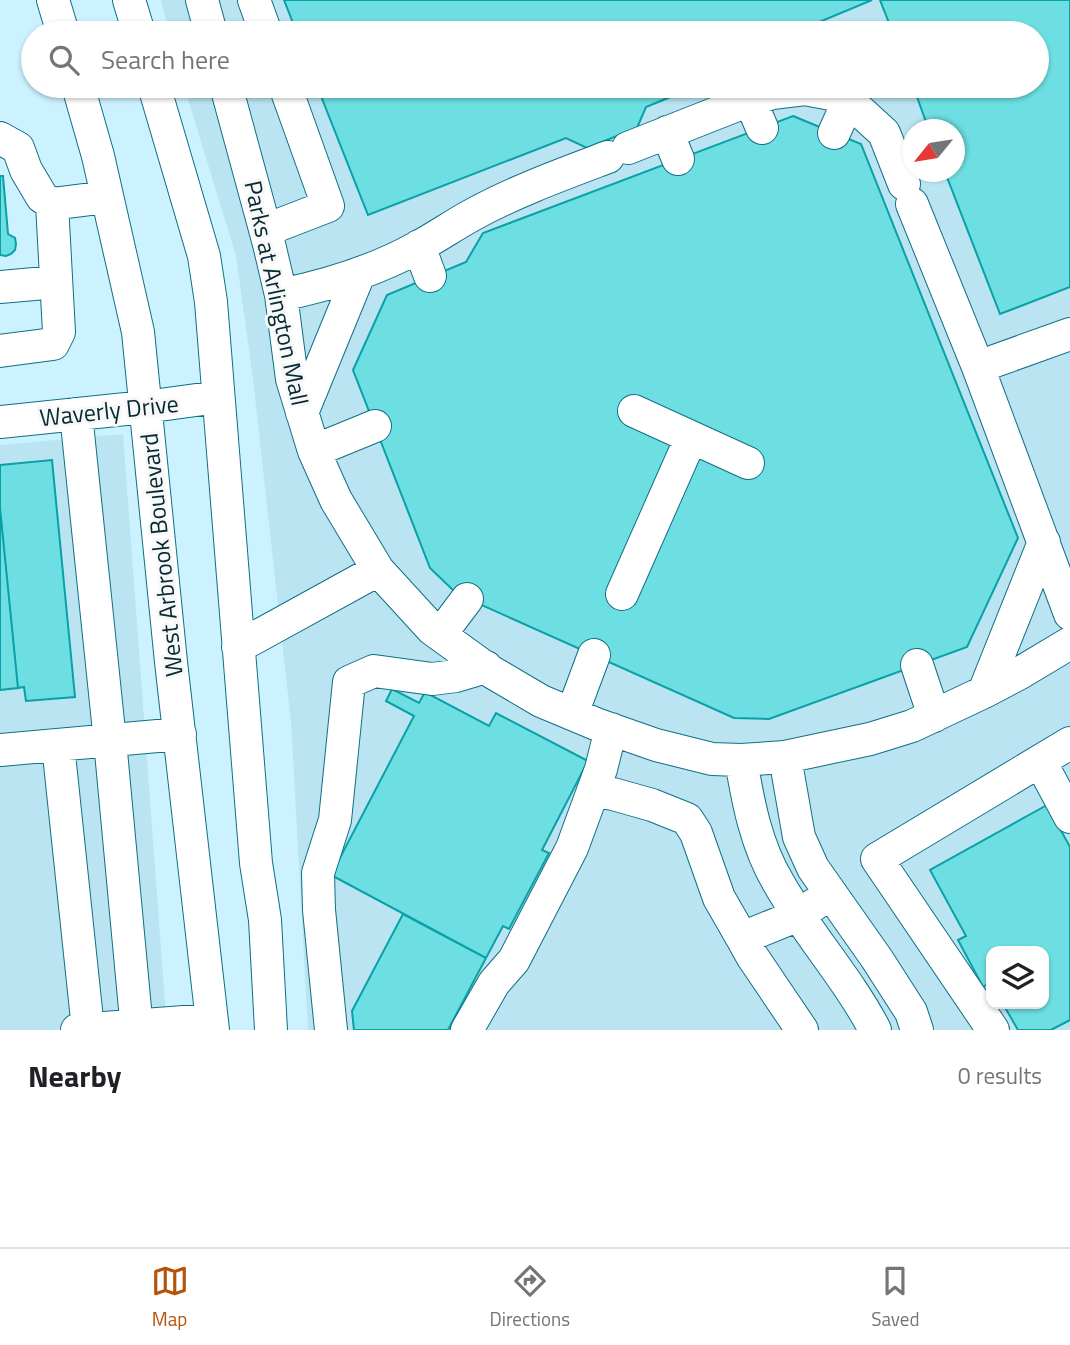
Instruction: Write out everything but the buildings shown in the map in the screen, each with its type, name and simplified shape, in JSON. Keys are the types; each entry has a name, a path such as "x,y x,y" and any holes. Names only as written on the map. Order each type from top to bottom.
{"street":[{"path":"53,0 59,21"},
{"path":"129,0 135,21"},
{"path":"254,0 262,21"},
{"name":"West Arbrook Boulevard","path":"81,98 98,156 138,332 212,1025"},
{"path":"158,98 204,256 211,302 256,863 265,920 271,1030"},
{"name":"Parks at Arlington Mall","path":"229,98 281,295 292,379 314,451 336,500 378,570 432,629 486,667 541,701 611,729 656,745 712,759 741,760 785,757 870,739 912,726 984,692 1070,643"},
{"path":"266,230 328,206 289,98"},
{"path":"281,295 359,274 419,246 473,214 517,207 607,164 673,146 756,114 768,98"},
{"path":"840,98 861,112 884,133 912,238 948,328 978,368 980,408 1010,487 1044,542 1070,614"},
{"path":"834,133 848,102"},
{"path":"0,138 18,148 26,170 41,197 52,204 107,197"},
{"path":"0,351 53,344 59,332 52,204"},
{"path":"419,246 430,276"},
{"path":"302,413 359,274"},
{"path":"0,287 56,282"},
{"path":"978,368 1070,334"},
{"name":"Waverly Drive","path":"0,422 218,397"},
{"path":"634,411 748,463"},
{"path":"76,414 136,1028"},
{"path":"314,451 375,426"},
{"path":"622,594 691,438"},
{"path":"984,692 1044,542"},
{"path":"238,647 378,570"},
{"path":"440,635 467,599"},
{"path":"572,714 593,656"},
{"path":"917,665 934,716"},
{"path":"331,1030 318,873 335,820 349,682 374,671 432,679 456,676 486,667"},
{"path":"467,1030 494,984 514,960 572,848 601,769 611,729"},
{"path":"0,750 180,734"},
{"path":"993,1030 877,859 1070,743"},
{"path":"58,745 88,1029"},
{"path":"785,757 799,837 813,868 884,969 911,1012 916,1030"},
{"path":"741,760 749,805 761,847 777,881 861,1004 875,1030"},
{"path":"1040,761 1070,817"},
{"path":"593,792 613,794 652,805 687,819 696,833 719,898 752,957 802,1030"},
{"path":"742,938 799,915 831,893"},
{"path":"77,1030 212,1025"}],"shaded area":[{"path":"161,0 1070,0 1070,1030 308,1030 291,722 253,379 236,256 188,98 1049,98 1049,21 166,21"},
{"path":"123,434 167,1030 0,1030 0,445"}]}
